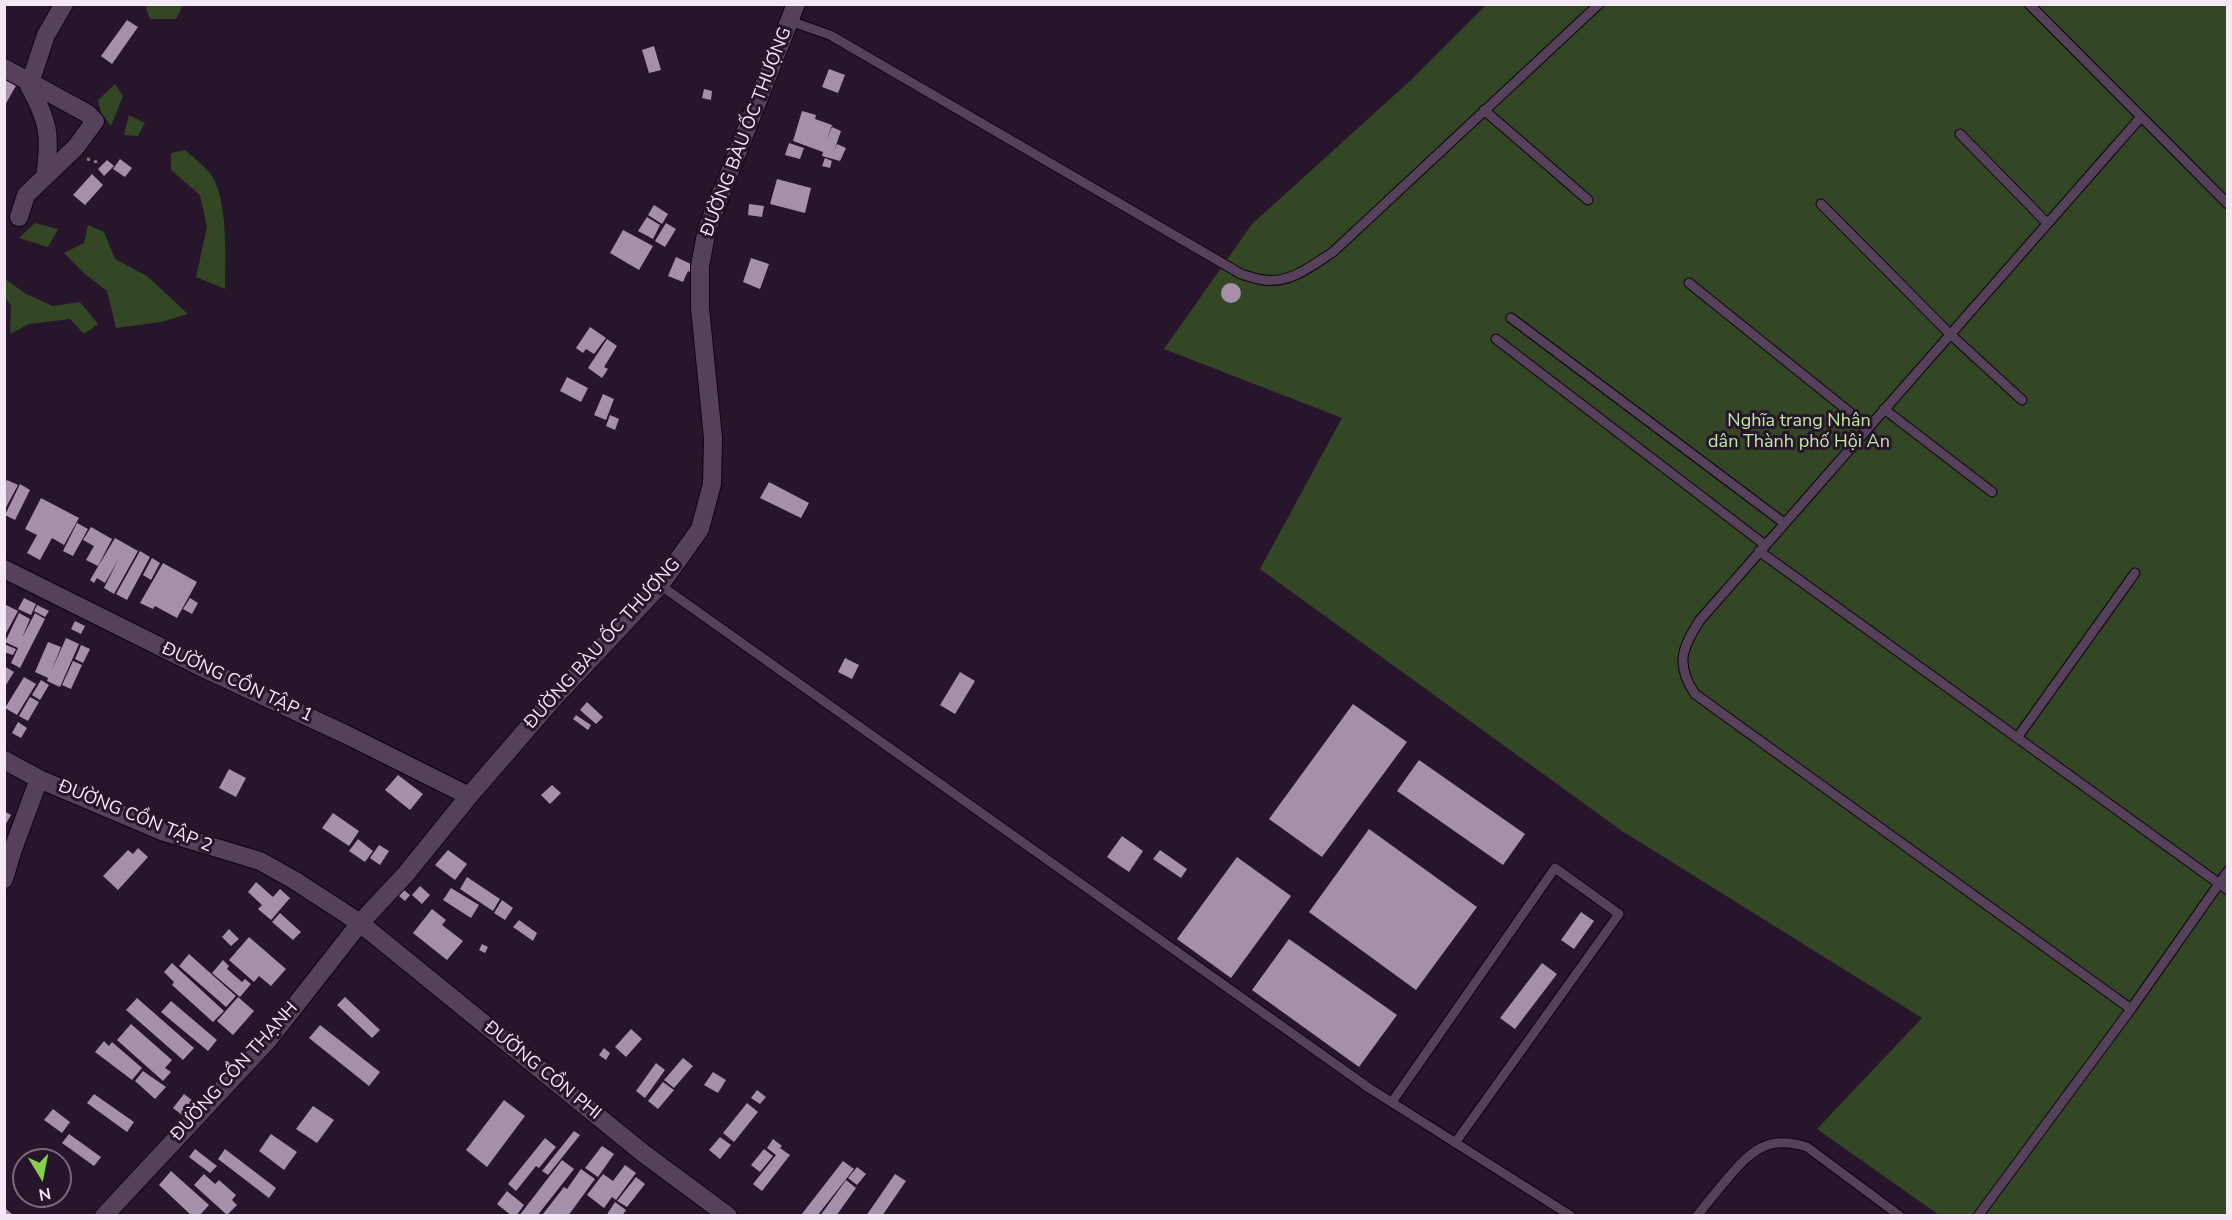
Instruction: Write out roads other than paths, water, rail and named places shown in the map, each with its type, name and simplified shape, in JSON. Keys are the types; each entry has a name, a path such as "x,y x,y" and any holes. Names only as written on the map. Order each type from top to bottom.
{"street":[{"path":"45,177 49,148 44,113 29,86 46,34 64,4"},
{"name":"ĐƯỜNG BÀU ỐC THƯỢNG","path":"360,923 405,875 469,796 553,699 660,585 700,529 712,484 713,438 700,308 700,266 707,229 793,13"},
{"path":"4,68 88,114 95,121 76,147 26,195 19,218"},
{"name":"ĐƯỜNG CỒN TẬP 1","path":"4,569 469,796"},
{"name":"ĐƯỜNG CỒN TẬP 2","path":"4,759 39,778 164,832 260,861 360,923"},
{"path":"4,879 39,778"},
{"name":"ĐƯỜNG CỒN THẠNH","path":"104,1215 269,1039 360,923"},
{"name":"ĐƯỜNG CỒN PHI","path":"360,923 643,1153 728,1215"}],"lane":[{"path":"793,13 1241,274 1265,281 1302,273 1333,252 1599,4"},
{"path":"2029,4 2228,204"},
{"path":"1484,110 1588,200"},
{"path":"2131,1009 1695,694 1685,679 1682,662 1686,642 1700,620 2141,117"},
{"path":"1960,134 2048,223"},
{"path":"1821,204 1950,334 2022,400"},
{"path":"1689,283 1868,427"},
{"path":"1511,318 1784,523"},
{"path":"1496,339 1762,548 2017,738 2228,890"},
{"path":"1884,409 1992,492"},
{"path":"2017,738 2135,573"},
{"path":"660,585 1369,1088 1571,1215"},
{"path":"1392,1102 1555,868 1619,914 1455,1143"},
{"path":"1978,1215 2131,1009 2228,871"},
{"path":"1696,1215 1745,1158 1757,1149 1772,1143 1791,1142 1807,1147 1900,1215"}],"park label":[{"name":"Nghĩa trang Nhân dân Thành phố Hội An","path":"1799,432"}]}
